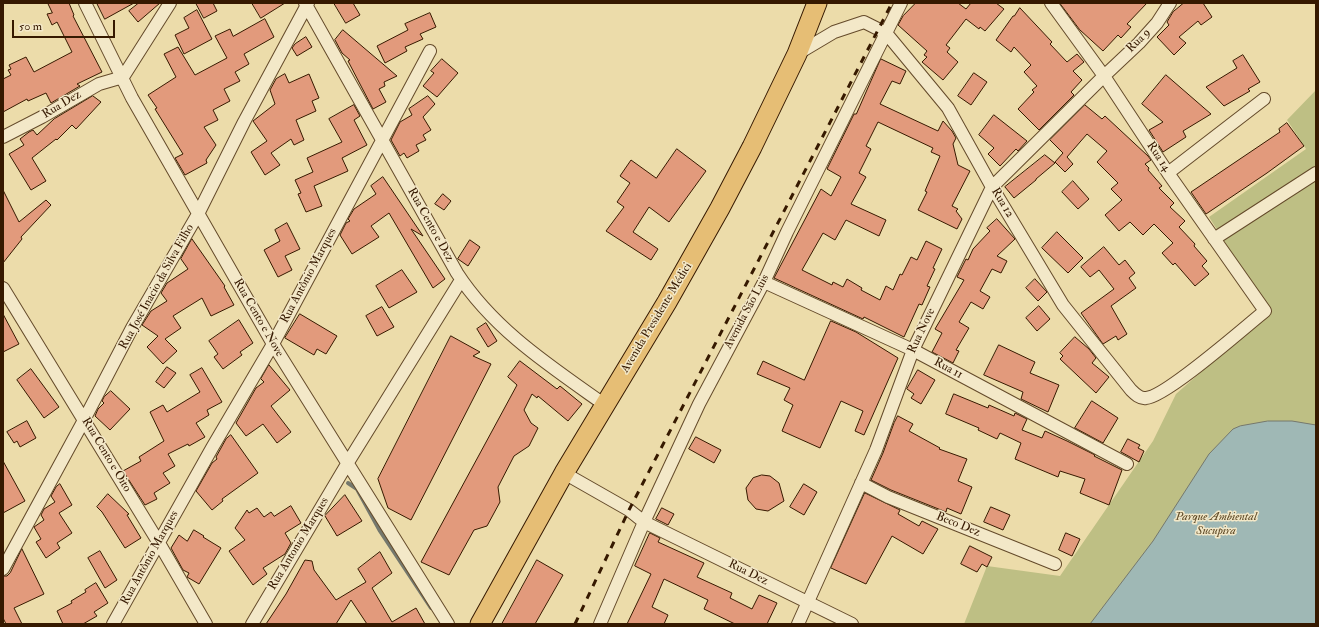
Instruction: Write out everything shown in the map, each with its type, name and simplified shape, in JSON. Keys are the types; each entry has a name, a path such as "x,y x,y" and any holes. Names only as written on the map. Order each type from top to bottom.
{"main road":[{"name":"Avenida Presidente Médici","path":"480,624 564,473 667,302 720,208 752,147 797,54 817,3"}],"street":[{"name":"Rua Cento e Nove","path":"85,3 136,104 273,344 448,624"},
{"path":"122,77 170,3"},
{"name":"Avenida São Luis","path":"600,624 644,522 699,404 764,282 787,232 901,3"},
{"name":"Rua 14","path":"1051,3 1104,76 1168,173 1265,311"},
{"name":"Rua 9","path":"1104,76 1139,43 1157,23 1170,3"},
{"name":"Rua Cento e Dez","path":"307,4 461,280 488,314 507,332 555,370 605,406"},
{"name":"Rua José Inacio da Silva Filho","path":"3,569 132,328 198,214 244,122 307,4"},
{"path":"797,54 834,32 864,22 886,33"},
{"name":"Rua 12","path":"886,33 948,108 992,187 1063,305 1131,390 1139,397 1145,399 1153,397 1175,384 1265,311"},
{"name":"Rua Antônio Marques","path":"113,624 212,448 273,344 382,138 430,51"},
{"name":"Rua Nove","path":"798,624 876,450 913,350 992,187 1104,76"},
{"name":"Rua Dez","path":"3,137 42,117 99,84 122,77"},
{"path":"1168,173 1264,99"},
{"path":"1214,239 1316,173"},
{"name":"Rua Antonio Marques","path":"252,624 347,464 461,280"},
{"name":"Rua 11","path":"764,282 913,350 1127,464"},
{"name":"Rua Cento e Oito","path":"3,288 159,543 206,624"},
{"name":"Rua Dez","path":"564,473 629,510 644,522 852,624"},
{"name":"Beco Dez","path":"861,483 888,497 1056,564"}],"green space":[{"name":"Parque Ambiental Sucupira","path":"1316,90 1316,624 964,624 987,566 1060,576 1153,441 1176,394 1269,312 1209,217 1306,149 1287,120"}],"water":[{"path":"1268,421 1292,421 1316,425 1316,624 1090,624 1153,541 1209,454 1233,429 1240,426"}],"building":[{"path":"48,3 69,3 74,15 73,16 102,72 77,84 80,86 51,103 46,93 28,101 27,99 3,112 3,79 11,75 8,70 11,69 9,65 26,57 34,72 72,52 57,22 52,25 47,14 52,13"},
{"path":"97,3 134,3 105,19"},
{"path":"139,3 160,3 138,22 129,11"},
{"path":"196,3 213,3 217,11 204,18"},
{"path":"252,3 285,3 261,18"},
{"path":"334,3 353,3 360,15 346,23"},
{"path":"916,3 958,3 966,9 971,3 996,3 1004,9 985,31 980,27 979,29 966,19 946,45 950,48 947,52 958,62 943,80 922,62 927,57 924,55 927,51 898,25 903,16"},
{"path":"1060,3 1147,3 1127,24 1131,27 1121,38 1118,35 1103,51 1080,30"},
{"path":"1184,3 1203,3 1212,17 1201,25 1198,21 1179,37 1186,43 1174,55 1157,37 1169,25 1167,22 1173,12"},
{"path":"1020,8 1052,42 1050,44 1067,62 1077,54 1084,62 1073,71 1082,80 1071,92 1074,95 1039,130 1018,109 1034,92 1032,90 1037,86 1024,72 1031,65 1014,47 1011,52 996,40"},
{"path":"197,10 212,39 184,54 175,35 189,28 184,18"},
{"path":"430,13 436,27 420,34 423,39 405,47 407,51 385,63 377,46 408,30 405,24"},
{"path":"265,19 274,37 244,54 249,64 235,72 240,81 224,89 230,101 213,110 218,120 204,127 216,145 206,160 207,163 185,175 175,158 183,154 148,95 176,77 164,54 178,47 195,75 227,58 215,36 230,29 233,36"},
{"path":"343,30 397,76 384,82 385,86 379,89 386,102 373,109 348,61 350,60 342,53 335,40"},
{"path":"306,37 312,47 297,56 292,48 295,44"},
{"path":"1243,55 1260,82 1248,89 1250,91 1224,106 1206,87 1237,68 1233,61"},
{"path":"442,59 458,73 437,97 423,86 434,73 431,71"},
{"path":"881,59 906,71 900,84 892,81 880,104 938,131 943,121 956,138 953,144 958,165 970,171 952,206 958,209 956,211 962,219 957,229 918,210 927,192 925,191 940,156 931,152 933,148 878,122 866,146 871,149 859,173 866,177 851,204 886,220 879,236 846,220 835,240 823,233 802,270 832,285 833,282 843,287 847,279 862,288 861,290 880,300 886,286 893,290 900,274 902,275 911,257 917,260 926,241 942,249 933,268 935,269 927,286 930,287 922,305 919,304 904,337 864,317 863,319 774,278 821,189 831,196 841,177 827,169 854,114 856,114"},
{"path":"974,73 987,82 971,105 958,96"},
{"path":"285,74 289,83 309,74 319,98 312,101 316,111 296,120 304,140 294,145 291,139 271,153 280,165 265,175 251,152 267,141 253,121 275,104 270,90 276,79"},
{"path":"1166,75 1211,114 1183,131 1186,137 1163,152 1149,130 1163,122 1142,104"},
{"path":"93,96 101,102 76,129 72,125 57,140 56,139 32,158 46,181 31,190 9,154 24,145 20,139 29,132 33,130 37,135 54,119"},
{"path":"428,96 435,104 423,117 431,130 423,135 426,140 416,145 419,151 407,158 404,153 400,156 391,140 400,122 412,115 409,109"},
{"path":"354,105 360,116 354,120 367,145 342,158 348,171 314,186 322,206 306,212 298,194 301,193 295,180 313,172 307,158 342,142 329,119"},
{"path":"1085,105 1102,119 1105,116 1151,160 1145,164 1149,168 1148,170 1162,186 1159,188 1174,203 1170,207 1185,221 1179,227 1195,244 1194,246 1207,261 1202,266 1209,274 1195,286 1175,263 1173,265 1162,253 1173,243 1154,224 1143,235 1130,222 1119,231 1105,215 1122,200 1111,189 1118,183 1097,162 1107,151 1087,134 1067,157 1073,164 1065,172 1055,162 1063,153 1050,140"},
{"path":"994,115 1027,141 1018,151 1016,149 1000,166 988,154 994,148 979,135"},
{"path":"1287,123 1304,146 1206,214 1191,192 1280,132 1279,129"},
{"path":"677,149 706,171 669,222 649,207 633,232 658,249 651,260 606,231 624,207 617,202 630,183 620,176 631,160 656,178"},
{"path":"1045,155 1055,163 1014,198 1005,187"},
{"path":"383,177 423,236 411,229 445,279 433,288 389,213 371,226 379,237 352,254 340,235 346,223 350,221 348,219 354,209 376,194 371,186"},
{"path":"1073,181 1089,199 1078,209 1062,192"},
{"path":"3,190 19,222 46,200 51,205 21,237 22,239 3,263"},
{"path":"443,194 451,201 444,210 435,204"},
{"path":"997,219 1015,239 997,256 1007,261 1001,273 992,269 980,291 990,297 983,309 971,302 959,322 969,328 956,350 959,351 953,363 932,352 942,333 935,329 964,280 957,277 966,259 968,260 973,249 990,231 987,228"},
{"path":"287,223 300,249 285,256 292,270 278,277 264,250 280,241 275,230"},
{"path":"1057,232 1083,258 1068,273 1042,248"},
{"path":"192,239 225,286 224,287 234,305 211,316 202,298 173,316 181,328 165,339 177,351 163,364 147,347 158,336 142,325 151,311 167,301 161,293 167,283 188,269 181,259"},
{"path":"470,240 480,247 468,266 458,259"},
{"path":"1104,247 1119,265 1125,260 1135,273 1129,278 1136,288 1111,306 1127,334 1118,340 1116,336 1103,344 1081,313 1114,289 1099,270 1090,277 1081,267"},
{"path":"402,270 417,292 389,308 376,286"},
{"path":"1035,279 1047,292 1038,301 1026,288"},
{"path":"1039,306 1050,319 1037,331 1026,318"},
{"path":"382,307 394,327 377,336 366,316"},
{"path":"3,314 19,344 3,352"},
{"path":"300,314 337,336 326,354 317,349 314,355 285,338"},
{"path":"239,320 253,343 240,352 242,355 223,369 214,357 218,354 209,341"},
{"path":"831,321 856,332 898,358 864,435 855,431 863,411 841,401 820,448 782,431 793,405 784,400 790,388 757,374 763,361 804,380"},
{"path":"486,323 497,341 488,347 477,329"},
{"path":"451,336 480,352 473,356 491,364 411,520 388,508 378,479"},
{"path":"1075,337 1089,349 1096,358 1092,363 1109,377 1096,393 1060,359 1063,356 1060,353"},
{"path":"999,345 1035,362 1030,373 1059,385 1048,412 1021,399 1023,392 984,375"},
{"path":"520,361 557,389 560,386 582,404 568,421 538,396 537,398 532,394 524,410 531,423 538,428 529,446 514,456 498,487 500,502 487,526 474,530 449,575 421,562 517,385 508,377"},
{"path":"269,365 290,390 271,406 291,432 277,443 263,424 246,436 236,423 256,388 264,382 261,379"},
{"path":"167,367 176,373 164,388 156,382"},
{"path":"202,368 222,402 207,410 209,415 196,423 205,437 189,446 188,444 168,454 175,466 163,473 170,483 154,493 157,499 145,505 123,471 141,461 139,457 164,441 150,412 163,405 167,412 200,392 190,375"},
{"path":"31,369 59,407 44,418 17,380"},
{"path":"918,370 935,380 921,404 911,398 914,394 907,389"},
{"path":"111,391 130,409 110,430 95,416 98,409 104,403 102,401 104,397"},
{"path":"954,394 988,408 989,405 1014,416 1015,413 1027,419 1022,430 1042,438 1045,431 1122,470 1109,505 1080,493 1085,479 1060,471 1058,477 1015,459 1021,443 1000,433 997,439 978,430 979,428 946,414"},
{"path":"1092,401 1118,418 1103,443 1075,428"},
{"path":"898,416 913,424 909,431 940,448 939,449 967,459 958,481 972,487 961,514 947,508 946,512 891,490 871,480"},
{"path":"27,421 36,438 20,447 17,441 14,443 7,432"},
{"path":"231,435 258,473 222,499 223,501 212,510 196,491 212,463 217,459 216,457 226,439"},
{"path":"696,437 721,450 714,463 689,449"},
{"path":"1128,439 1140,445 1138,448 1144,451 1139,462 1121,452"},
{"path":"3,461 25,501 3,513"},
{"path":"762,475 770,476 779,483 784,501 768,511 756,509 748,500 746,488 753,478"},
{"path":"60,484 72,505 59,513 72,533 57,543 60,548 46,558 36,542 41,539 34,527 44,520 41,515 44,509 55,502 51,496 56,487"},
{"path":"804,484 817,492 804,515 790,507"},
{"path":"865,493 900,510 898,514 919,526 922,521 938,529 923,554 892,536 866,584 831,568"},
{"path":"108,494 129,514 127,515 141,538 125,548 102,512 97,507"},
{"path":"345,495 362,521 337,536 325,516"},
{"path":"291,506 301,523 285,533 291,543 285,554 263,568 267,574 253,585 229,551 245,540 235,528 247,510 249,513 257,508 264,517 271,512 274,516"},
{"path":"991,507 1010,515 1003,530 984,522"},
{"path":"662,508 674,514 668,525 656,519"},
{"path":"194,530 221,548 199,584 187,577 189,573 183,570 171,548 179,535 187,541"},
{"path":"650,533 660,538 658,542 704,563 697,577 732,593 730,598 752,609 759,595 777,603 767,624 735,624 704,609 708,600 664,579 652,607 668,615 664,624 627,624 651,574 635,566"},
{"path":"1066,533 1080,539 1072,556 1059,550"},
{"path":"970,546 992,557 987,567 982,564 977,572 961,564"},
{"path":"22,549 44,594 14,608 22,624 6,624 3,618 3,576 7,576 10,573"},
{"path":"100,551 117,580 105,588 88,558"},
{"path":"380,552 392,573 372,588 392,622 416,608 425,624 367,624 351,600 336,624 266,624 286,594 305,560 312,561 314,570 336,600 366,582 358,569"},
{"path":"537,560 563,575 535,624 502,624"},
{"path":"96,583 108,603 94,612 97,616 83,624 63,624 57,611 72,603 71,601 86,592 85,590"}],"waterway":[{"path":"348,483 357,489 380,531 431,608"}],"railway":[{"path":"575,624 629,510 892,3"}]}
